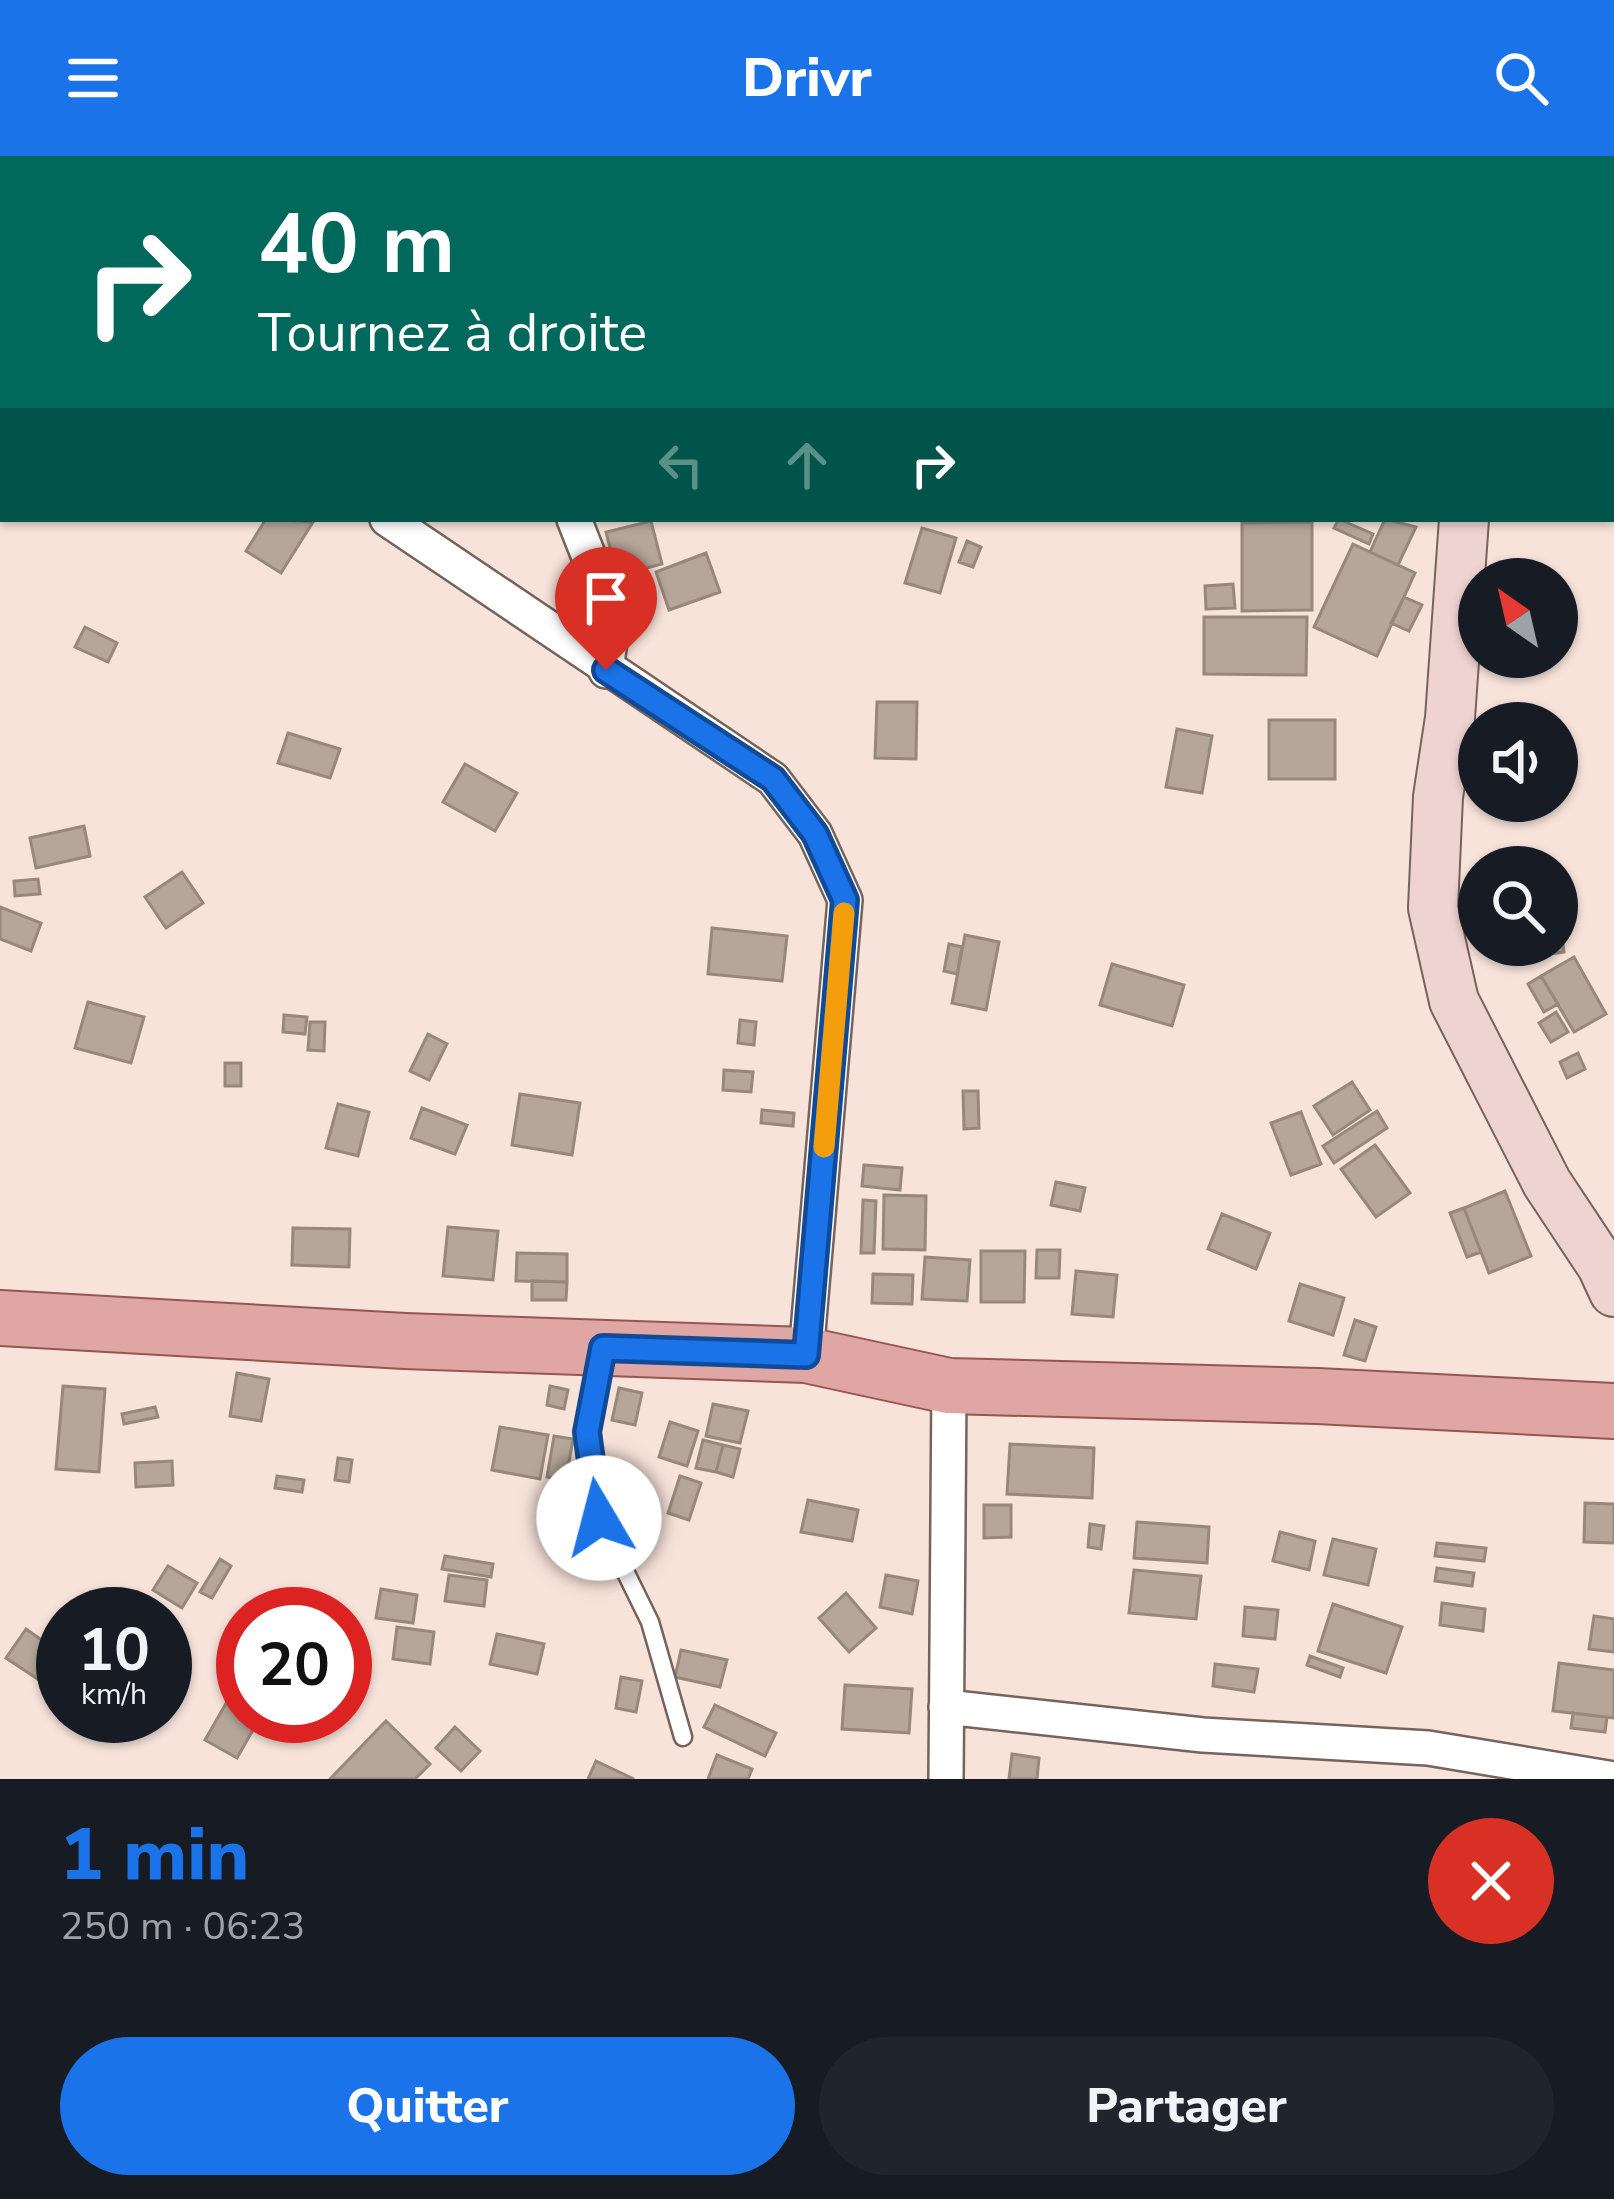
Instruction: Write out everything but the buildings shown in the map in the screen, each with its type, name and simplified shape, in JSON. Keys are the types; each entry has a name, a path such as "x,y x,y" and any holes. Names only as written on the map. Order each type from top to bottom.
{"main road":[{"path":"1464,522 1450,718 1438,797 1433,908 1454,1001 1547,1183 1614,1292"},
{"path":"0,1318 806,1355 949,1386 1317,1396 1614,1411"}],"street":[{"path":"391,522 773,779 815,834 845,900 806,1355"},
{"path":"575,522 613,618 606,670"},
{"path":"946,1779 949,1386"},
{"path":"946,1708 1203,1735 1428,1748 1614,1779"}],"lane":[{"path":"603,1348 587,1432 599,1518 650,1622 683,1737"}],"slow traffic":[{"path":"824,1147 844,913"}],"route":[{"path":"599,1518 587,1432 603,1348 806,1355 845,900 815,834 773,779 606,670"}]}
